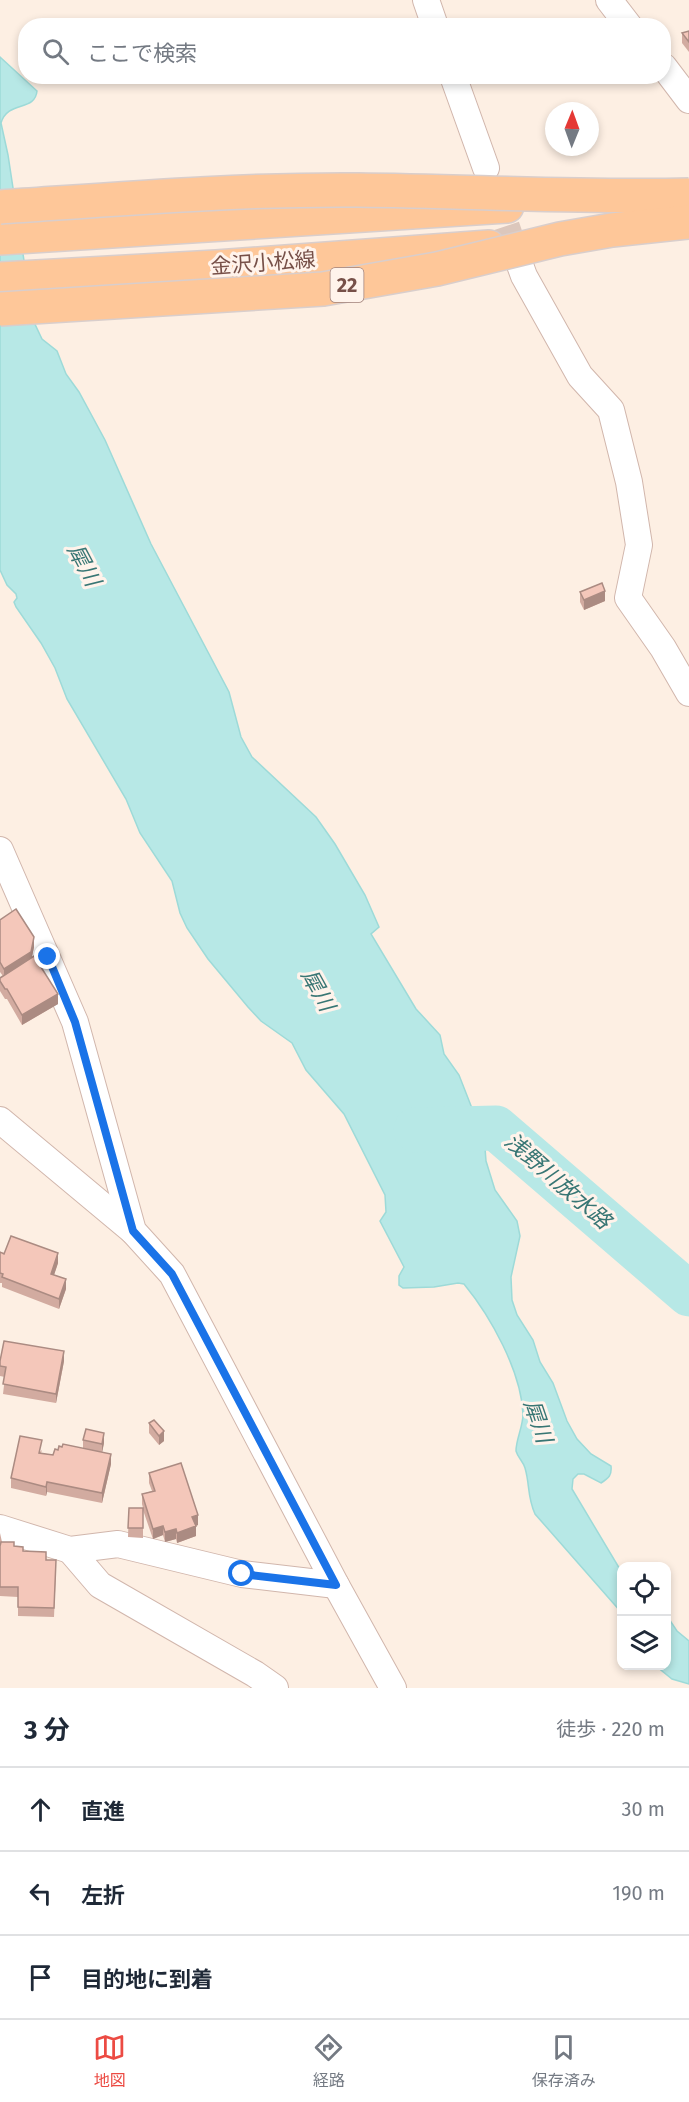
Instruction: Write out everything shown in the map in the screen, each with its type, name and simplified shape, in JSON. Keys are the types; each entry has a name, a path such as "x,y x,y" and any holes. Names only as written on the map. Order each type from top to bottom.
{"main road":[{"path":"0,207 191,195 356,190 689,195"},
{"name":"金沢小松線","path":"0,238 595,200"},
{"name":"22","path":"0,309 322,289 437,269 560,239 612,230 689,222"},
{"name":"金沢小松線","path":"0,279 216,267 597,239"}],"street":[{"path":"426,0 432,18"},
{"path":"609,0 624,18"},
{"path":"671,76 688,96"},
{"path":"456,84 486,168"},
{"path":"520,265 580,376 611,410 629,482 639,545 628,598 663,648 689,693"},
{"path":"0,850 75,1022 133,1231"},
{"path":"0,1120 133,1231 172,1274 393,1688"},
{"path":"0,1528 70,1550 118,1544 242,1574 336,1585"},
{"path":"70,1550 99,1585 255,1674 274,1688"}],"water":[{"name":"犀川","path":"0,57 18,74 18,84 29,84 37,91 32,102 9,111 1,123 33,320 42,339 57,351 66,374 79,392 105,440 151,544 229,692 241,737 252,757 316,817 335,844 365,895 379,927 371,934 416,1009 440,1035 444,1054 459,1075 475,1116 495,1190 517,1221 520,1236 511,1277 512,1300 517,1315 533,1340 540,1362 553,1383 567,1421 577,1439 591,1454 611,1466 609,1476 601,1483 584,1474 578,1474 573,1479 572,1489 617,1564 617,1607 535,1514 525,1468 516,1451 523,1419 521,1397 511,1363 494,1328 464,1284 403,1288 399,1285 399,1276 404,1267 380,1221 386,1212 385,1195 344,1114 306,1070 292,1043 261,1021 248,1007 208,959 187,928 180,913 172,881 140,833 126,799 67,699 55,668 41,643 16,607 14,602 17,598 16,594 7,585 0,570"},
{"path":"671,1622 677,1631 689,1641 689,1684 672,1679 661,1670 671,1670"}],"building":[{"path":"689,31 689,42 682,33"},
{"path":"602,583 605,591 584,600 580,592"},
{"path":"16,909 34,937 31,952 4,969 0,962 0,920"},
{"path":"34,956 58,994 22,1015 0,978"},
{"path":"11,1236 58,1253 51,1274 66,1279 59,1299 2,1277 0,1252 4,1254"},
{"path":"4,1341 64,1351 56,1394 3,1384 6,1367 0,1366 0,1361"},
{"path":"154,1420 164,1431 159,1436 149,1423"},
{"path":"86,1429 104,1433 102,1444 83,1440"},
{"path":"20,1436 42,1440 39,1453 53,1455 55,1449 58,1450 63,1444 111,1454 102,1493 47,1482 46,1487 11,1478"},
{"path":"181,1463 198,1515 192,1517 196,1526 177,1533 176,1529 165,1532 163,1526 153,1529 142,1494 155,1491 149,1473"},
{"path":"129,1508 143,1508 143,1528 128,1528"},
{"path":"1,1542 14,1542 14,1546 23,1547 23,1551 46,1552 46,1560 56,1560 54,1608 18,1607 18,1587 0,1587"}],"waterway":[{"name":"浅野川放水路","path":"416,1130 496,1128 689,1294"}],"tunnel":[{"path":"494,189 520,265"}],"route":[{"path":"48,957 75,1022 133,1231 172,1274 336,1585 242,1574"}]}
